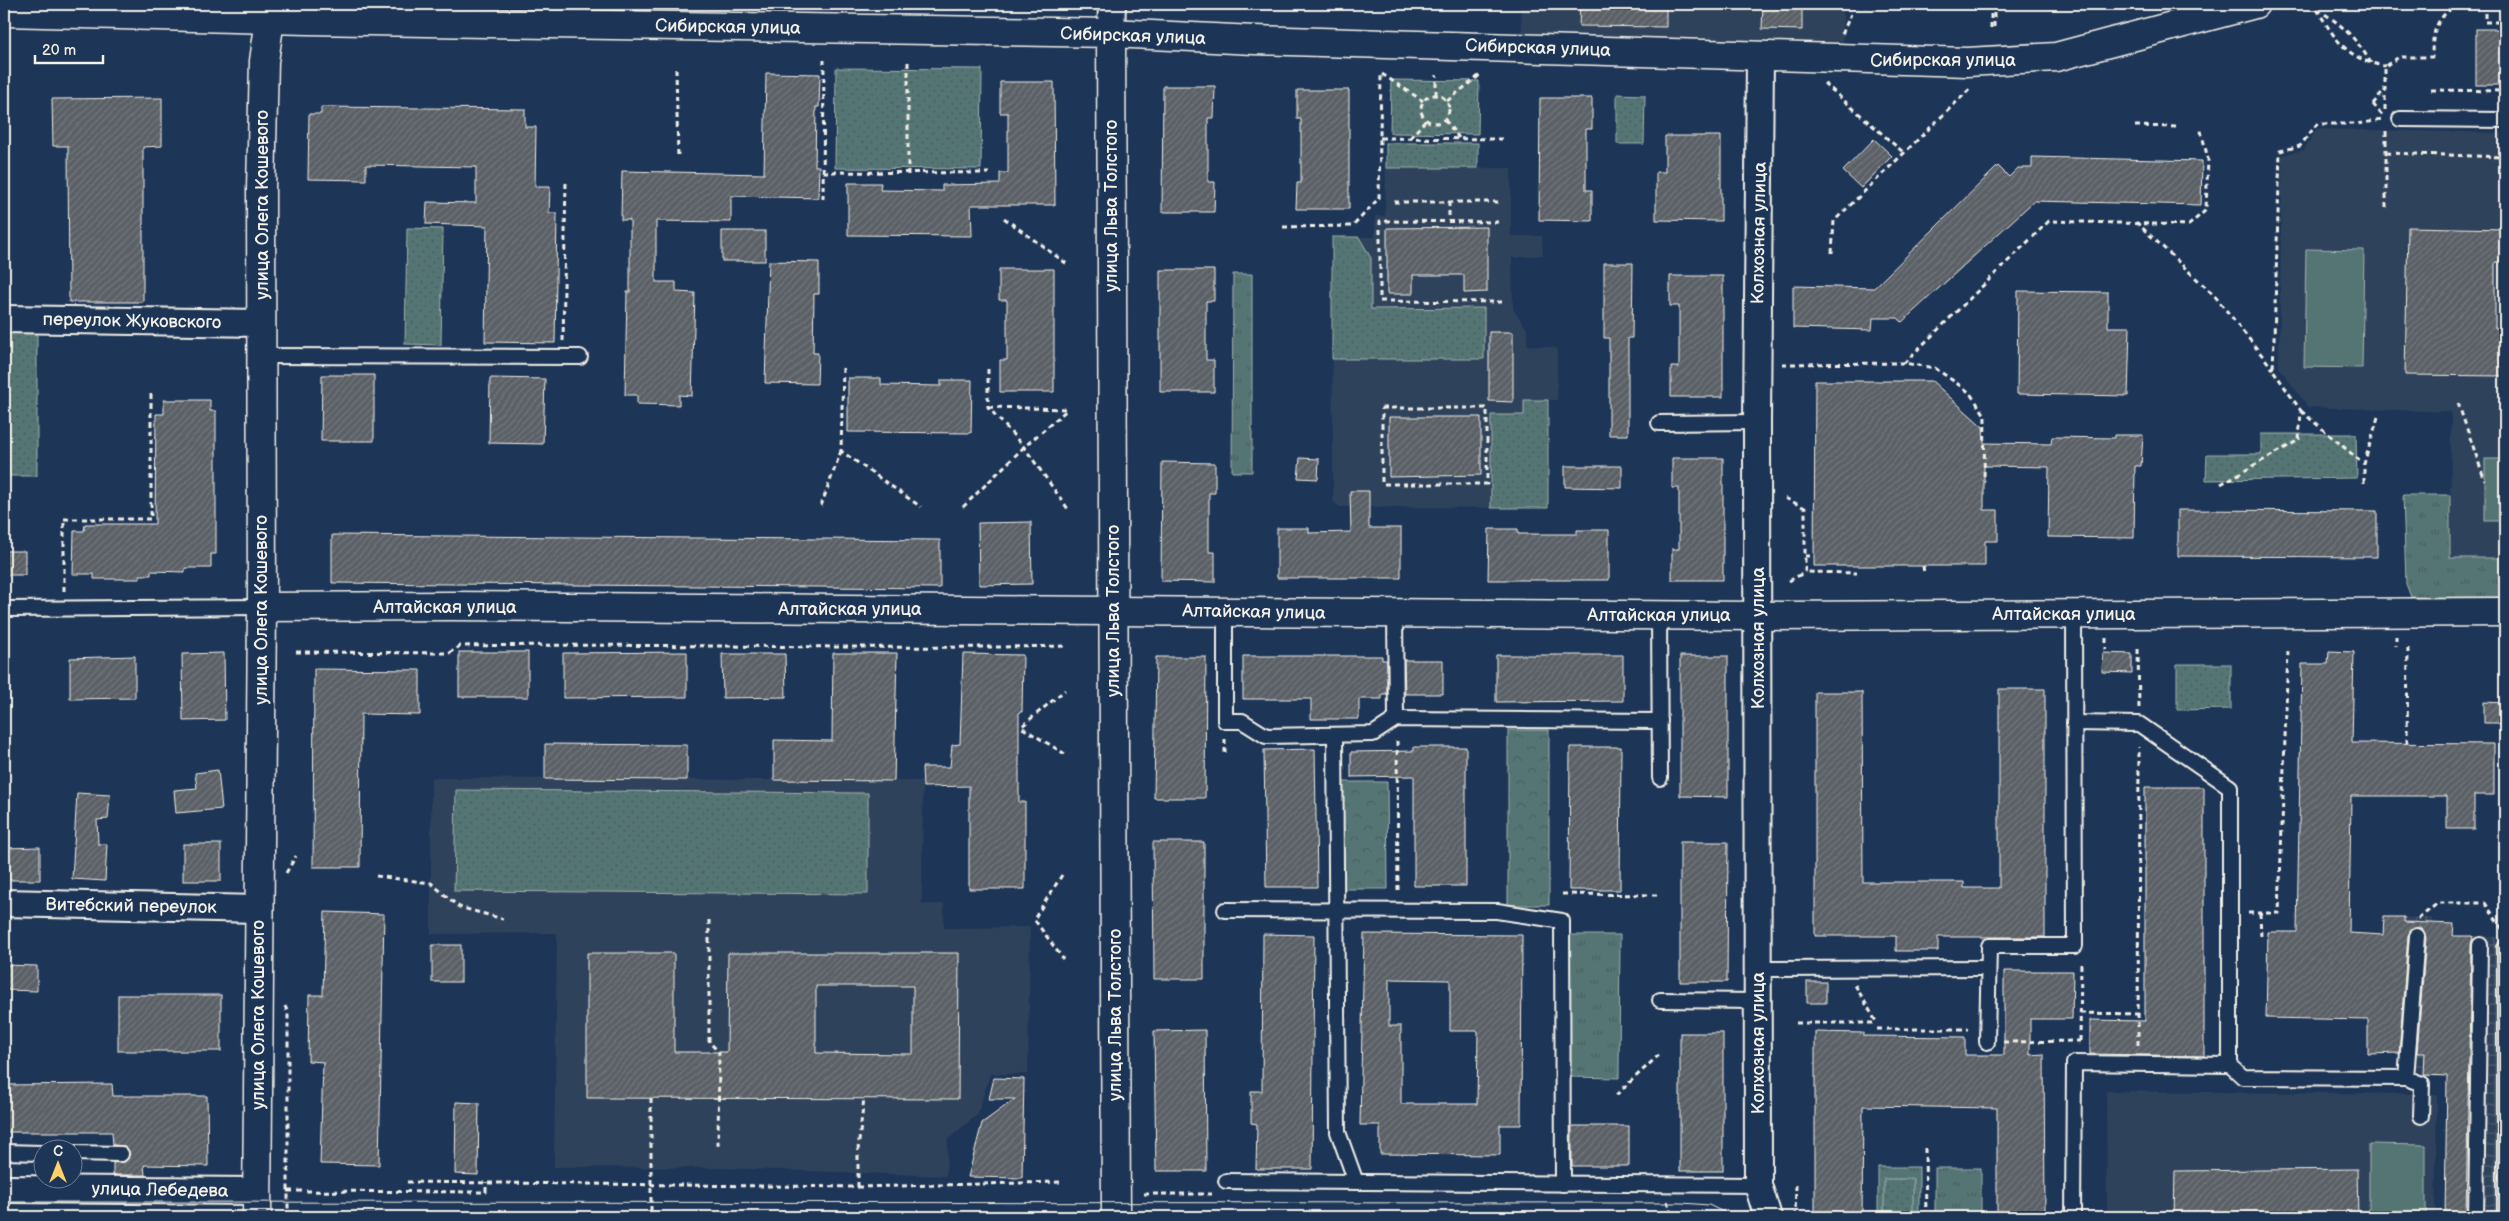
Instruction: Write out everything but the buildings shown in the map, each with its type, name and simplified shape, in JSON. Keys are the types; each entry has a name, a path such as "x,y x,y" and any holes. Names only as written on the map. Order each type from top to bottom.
{"main road":[{"name":"Сибирская улица","path":"4,12 273,12 1111,34 1760,57 1967,62 2056,57 2255,4"},
{"name":"улица Олега Кошевого","path":"257,1204 264,61 273,12"},
{"name":"улица Льва Толстого","path":"1111,34 1116,1217"},
{"name":"Алтайская улица","path":"262,607 1225,611 1757,616 2505,612"}],"street":[{"name":"улица Льва Толстого","path":"1111,34 1112,4"},
{"name":"Колхозная улица","path":"1760,57 1757,422 1758,1185 1768,1217"},
{"name":"переулок Жуковского","path":"4,319 261,323"},
{"name":"Витебский переулок","path":"4,903 258,909"},
{"name":"улица Лебедева","path":"4,1189 257,1204"}],"lane":[{"path":"2400,119 2505,120"},
{"path":"261,356 580,357"},
{"path":"1659,423 1757,422"},
{"name":"Алтайская улица","path":"4,609 262,607"},
{"path":"1225,611 1225,721 1242,721 1266,736 1374,734 1396,719 1660,721"},
{"path":"1396,613 1396,719"},
{"path":"1988,1036 1988,946 2075,946 2074,614"},
{"path":"1659,615 1660,778"},
{"path":"2074,723 2139,724 2230,787 2230,1065"},
{"path":"1335,735 1338,1132 1356,1182"},
{"path":"1225,910 1497,910 1562,921 1563,1184"},
{"path":"2406,1078 2418,936"},
{"path":"2476,1217 2480,945"},
{"path":"2505,948 2505,1217"},
{"path":"1758,969 1988,968"},
{"path":"1660,1000 1758,1001"},
{"path":"2073,1217 2074,1063 2230,1065 2243,1077 2406,1078 2422,1084 2421,1116"},
{"path":"4,1152 32,1153"},
{"path":"82,1153 121,1154"},
{"path":"1226,1181 1758,1185"}],"path":[{"path":"1857,4 1857,6 1959,5 1975,7"},
{"path":"1992,4 1992,28"},
{"path":"2371,64 2360,46 2344,28 2317,9 2328,28 2344,48 2358,59 2371,64 2385,66 2399,57 2432,57 2434,28 2441,16 2460,4"},
{"path":"2485,4 2484,22 2505,22"},
{"path":"1840,38 1851,14"},
{"path":"823,199 824,60"},
{"path":"908,62 909,175"},
{"path":"2385,66 2386,119"},
{"path":"676,69 678,158"},
{"path":"1283,227 1353,226 1378,198 1381,74 1423,101"},
{"path":"1436,75 1436,95"},
{"path":"1447,101 1480,75"},
{"path":"1821,80 1904,153"},
{"path":"1832,253 1834,220 1977,82"},
{"path":"2373,104 2384,90"},
{"path":"2432,90 2505,92"},
{"path":"1436,95 1447,101"},
{"path":"1423,101 1436,95"},
{"path":"1423,101 1421,109 1426,120 1433,124 1444,120 1449,113 1447,101"},
{"path":"2373,104 2385,104"},
{"path":"2373,104 2386,119"},
{"path":"2274,370 2280,151 2300,146 2317,124 2357,124 2386,119"},
{"path":"1410,138 1426,120"},
{"path":"1444,120 1459,138"},
{"path":"2134,126 2177,127"},
{"path":"1904,362 2049,221 2136,222 2189,226 2206,210 2208,159 2200,127"},
{"path":"2386,129 2386,210"},
{"path":"1380,138 1502,139"},
{"path":"2386,153 2505,157"},
{"path":"823,172 909,175 988,173"},
{"path":"562,357 566,181"},
{"path":"1394,202 1502,202"},
{"path":"1449,202 1449,221"},
{"path":"1004,218 1067,264"},
{"path":"1502,222 1380,220 1380,301 1502,302"},
{"path":"2136,222 2214,295 2274,370 2300,411 2364,464"},
{"path":"1779,364 1904,362 1935,368 1969,392 1985,415 1984,481"},
{"path":"821,506 841,451 843,368"},
{"path":"988,369 988,407 1024,447 1068,509"},
{"path":"64,594 64,519 151,519 151,392"},
{"path":"2458,403 2485,482"},
{"path":"963,507 1024,447 1068,409 988,407"},
{"path":"1382,408 1487,408 1487,484 1382,484 1382,408"},
{"path":"2221,484 2299,440 2300,411"},
{"path":"2364,483 2364,464 2378,417"},
{"path":"841,451 921,507"},
{"path":"1785,498 1804,508 1805,572"},
{"path":"1804,556 1814,556"},
{"path":"1923,566 1924,573"},
{"path":"1789,581 1805,572 1857,574"},
{"path":"296,652 449,653 460,646 557,645 948,648 1067,646"},
{"path":"2407,743 2408,646"},
{"path":"2138,649 2138,1064"},
{"path":"2230,913 2279,913 2288,650"},
{"path":"1065,754 1021,727 1066,690"},
{"path":"1396,719 1398,910"},
{"path":"284,875 296,856"},
{"path":"1062,875 1034,919 1063,959"},
{"path":"376,876 430,883 459,908 503,919"},
{"path":"1562,894 1660,895"},
{"path":"2418,936 2418,917 2438,903 2485,903 2505,933 2505,948"},
{"path":"2260,913 2261,937"},
{"path":"709,920 709,1042 719,1052 718,1148"},
{"path":"2074,1063 2080,1041 2081,960 2075,946"},
{"path":"1796,1023 1878,1023 1844,968"},
{"path":"283,999 288,1013 288,1217"},
{"path":"2080,1013 2138,1014"},
{"path":"1878,1029 2080,1041"},
{"path":"1616,1095 1660,1054"},
{"path":"651,1098 651,1217"},
{"path":"858,1187 858,1150 864,1098"},
{"path":"1925,1148 1926,1217"},
{"path":"1144,1194 1226,1194 1226,1181"},
{"path":"407,1182 858,1187 1062,1182"},
{"path":"257,1204 288,1191 486,1192 486,1182"},
{"path":"1795,1217 1796,1185"}],"shaded area":[{"path":"1521,4 1843,4 1843,45 1522,36"},
{"path":"2317,129 2505,133 2505,558 2450,558 2451,412 2308,407 2279,367 2282,155 2304,150"},
{"path":"1386,168 1511,168 1511,236 1542,236 1543,255 1512,258 1513,309 1527,329 1527,345 1557,348 1557,400 1548,400 1548,508 1340,507 1333,501 1332,237 1375,237 1375,216 1385,216"},
{"path":"431,778 923,781 922,904 944,904 944,928 1030,927 1028,1074 990,1074 978,1114 948,1139 946,1176 722,1168 554,1167 557,933 431,934"},
{"path":"2383,917 2432,918 2432,923 2454,924 2454,936 2505,937 2505,1217 2445,1217 2447,1077 2424,1076 2399,1053 2368,1054 2368,1020 2372,1020 2374,934 2383,935"},
{"path":"2106,1091 2437,1094 2435,1217 2107,1217"}],"green space":[{"path":"836,68 982,69 981,169 835,168"},
{"path":"1391,80 1479,81 1478,134 1390,133"},
{"path":"1617,94 1645,95 1644,144 1617,144"},
{"path":"1386,143 1478,143 1478,168 1386,168"},
{"path":"407,228 443,229 441,345 405,344"},
{"path":"1332,237 1359,237 1371,258 1371,309 1484,308 1484,359 1332,359"},
{"path":"2306,249 2364,250 2362,368 2304,367"},
{"path":"1233,274 1252,274 1252,472 1232,472"},
{"path":"4,330 37,331 37,476 4,476"},
{"path":"1524,400 1548,400 1548,508 1491,508 1491,415 1524,415"},
{"path":"2261,434 2356,434 2357,478 2206,480 2207,454 2261,454"},
{"path":"2485,459 2505,459 2505,521 2485,521"},
{"path":"2403,495 2450,495 2450,558 2505,558 2505,597 2411,597 2406,584"},
{"path":"2177,664 2231,664 2231,709 2177,710"},
{"path":"1508,730 1549,730 1549,905 1508,905"},
{"path":"1343,782 1387,782 1388,889 1344,889"},
{"path":"456,790 868,793 868,894 454,891"},
{"path":"1570,935 1620,935 1619,1078 1569,1077"},
{"path":"2369,1144 2426,1145 2426,1217 2369,1217"},
{"path":"1878,1167 1919,1167 1919,1217 1878,1217"},
{"path":"1935,1168 1981,1168 1981,1217 1935,1217"},
{"path":"1884,1179 1913,1179 1913,1217 1884,1217"}],"tram line":[{"path":"4,1202 1682,1203 1709,1205 1733,1217"},
{"path":"4,1215 1039,1214 1116,1216 1686,1217"}]}
